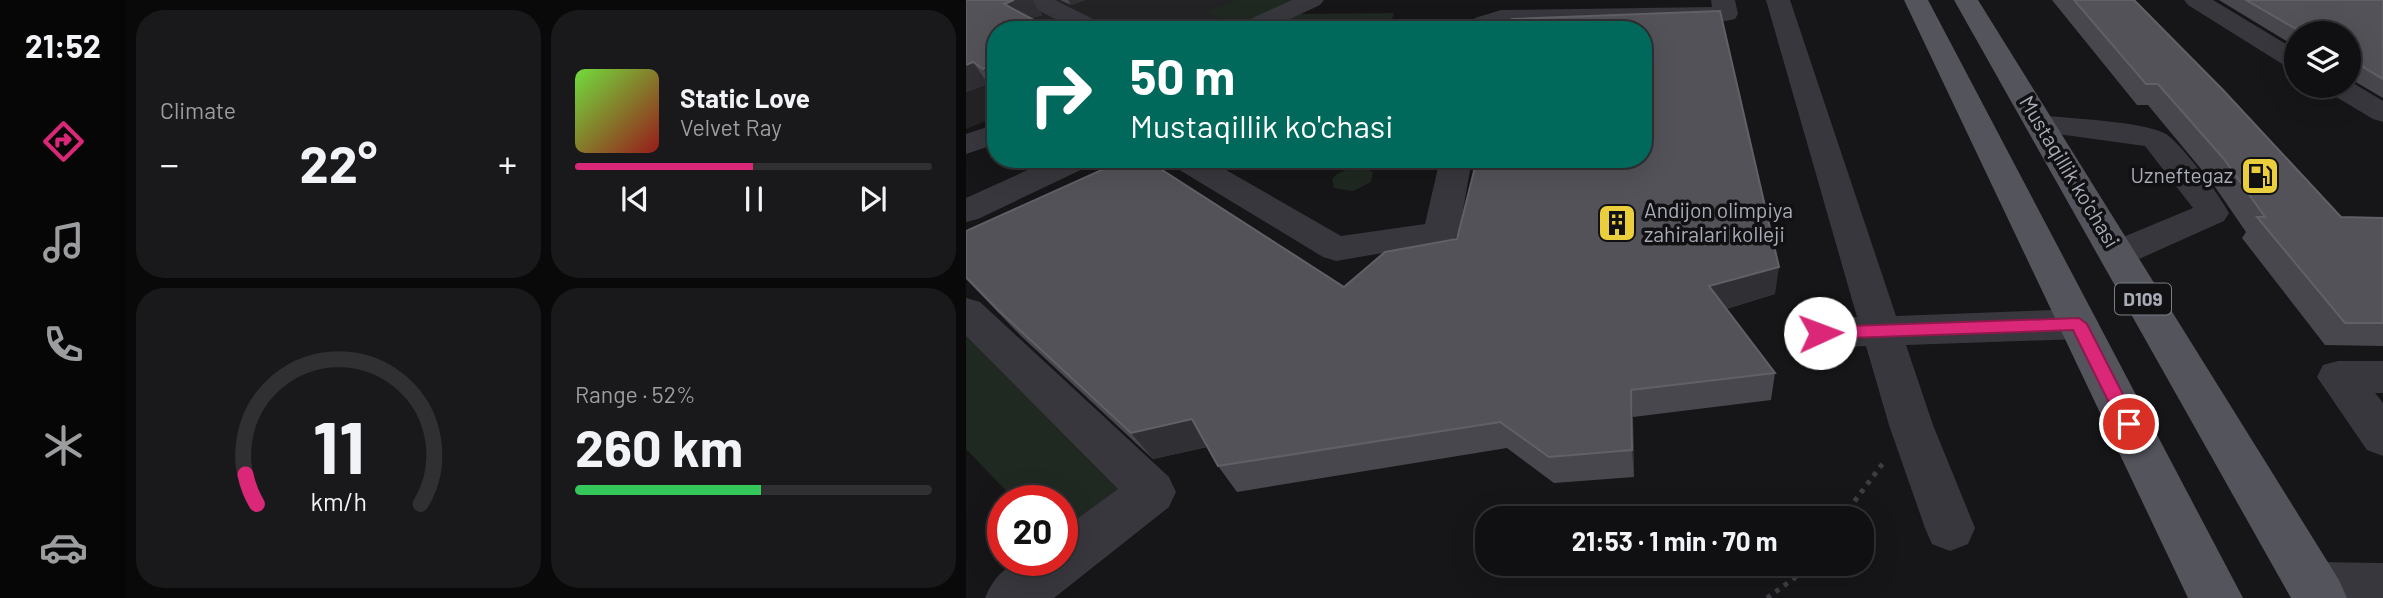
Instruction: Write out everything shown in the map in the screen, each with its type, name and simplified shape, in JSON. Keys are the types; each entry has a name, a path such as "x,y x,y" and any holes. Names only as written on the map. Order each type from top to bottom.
{"main road":[{"path":"1916,0 2216,598"},
{"name":"Mustaqillik ko'chasi","path":"1966,0 2317,593"}],"street":[{"path":"1036,0 1078,21"},
{"path":"1268,21 1312,0"},
{"path":"1491,21 1501,18 1727,14 1723,0"},
{"path":"1778,0 1910,425 1950,528"},
{"path":"2196,0 2284,54"},
{"path":"2357,98 2383,113"},
{"path":"966,122 987,114"},
{"path":"2040,124 2143,136 2156,140 2206,201 2212,213 2117,254"},
{"path":"966,145 987,136"},
{"path":"966,211 1059,168"},
{"path":"1199,168 1336,249 1441,233 1454,168"},
{"path":"966,312 1152,492 1013,598"},
{"path":"1820,333 2079,324"},
{"path":"2383,377 2338,377 2383,437"},
{"path":"2317,593 2383,589"}],"path":[{"path":"1851,506 1910,425"},
{"path":"1767,598 1797,576"}],"shaded area":[{"path":"966,0 1279,0 1229,21 987,21 987,121 966,129"},
{"path":"1234,0 1297,0 1251,21 1228,21 1205,12"},
{"path":"1394,13 1391,21 1284,21 1300,14"},
{"path":"1351,168 1364,168 1373,172 1371,182 1353,191 1334,188 1332,179"},
{"path":"966,336 1135,505 1078,541 1078,485 1001,485 966,449"}],"building":[{"path":"966,0 1014,0 1004,4 1035,21 987,21 987,67 983,69 973,62 966,65"},
{"path":"2074,0 2134,0 2223,90 2341,217 2383,218 2383,323 2345,323 2257,217 2265,217 2224,159 2158,84 2146,84"},
{"path":"2246,0 2383,0 2383,79 2361,66 2361,21 2284,22"},
{"name":"Andijon olimpiya zahiralari kolleji","path":"1720,11 1779,267 1709,286 1775,373 1631,390 1632,450 1549,457 1500,422 1218,466 1192,419 1131,433 966,277 966,231 1106,168 1159,168 1344,287 1385,252 1457,239 1475,168 1652,168 1652,21 1512,19"}],"place":[{"name":"Uzneftegaz","path":"2260,176"},
{"name":"Andijon olimpiya zahiralari kolleji","path":"1617,223"}],"route":[{"path":"1820,333 2079,324 2129,424"}]}
